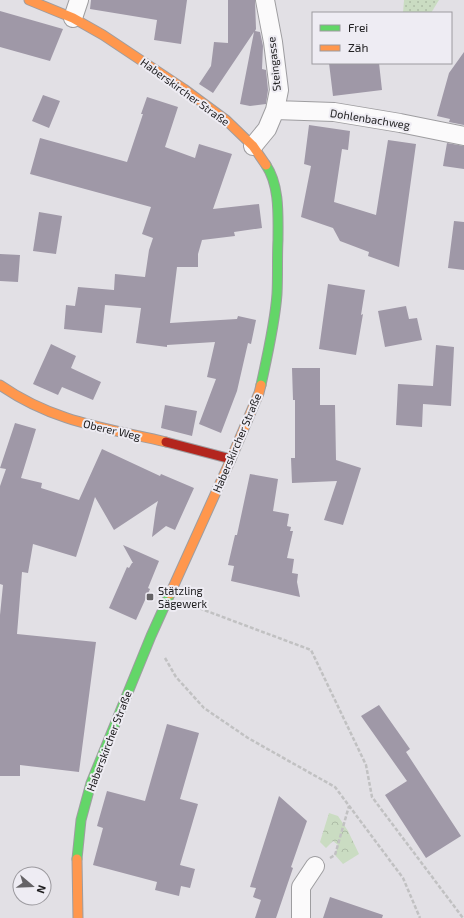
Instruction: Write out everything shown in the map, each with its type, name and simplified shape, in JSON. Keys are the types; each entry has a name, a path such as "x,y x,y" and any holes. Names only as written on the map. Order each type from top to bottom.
{"street":[{"name":"Haberskircher Straße","path":"30,0 73,18 103,35 184,89 226,120 253,146 269,170 275,188 278,215 277,295 267,358 259,393 231,459 151,636 91,783 81,820 78,858 78,918"},
{"path":"73,18 79,0"},
{"name":"Steingasse","path":"253,146 267,129 275,110 279,90 273,42 265,0"},
{"name":"Dohlenbachweg","path":"275,110 334,112 464,136"},
{"name":"Oberer Weg","path":"0,385 14,396 41,410 76,422 231,459"},
{"path":"301,918 300,887 315,866"}],"path":[{"path":"168,597 311,650 366,765 372,797 463,918"},
{"path":"151,636 176,677 204,708 248,738 335,787 403,878 420,918"},
{"path":"315,866 335,855 349,805"}],"green space":[{"path":"404,0 439,0 432,12 403,12"},
{"path":"329,813 338,816 348,831 359,854 343,864 335,855 338,845 333,841 326,848 320,842"}],"building":[{"path":"91,0 187,0 181,44 154,40 157,20 90,9"},
{"path":"228,0 255,0 255,31 260,32 263,46 262,69 266,70 268,90 266,104 250,106 240,104 254,32 213,93 199,84 211,66 214,42 228,43"},
{"path":"0,11 63,29 50,61 0,47"},
{"path":"464,52 464,125 449,122 450,119 437,116 449,73"},
{"path":"329,64 379,64 382,90 333,96"},
{"path":"43,95 60,101 49,128 32,121"},
{"path":"147,97 178,107 165,147 195,158 199,144 232,154 213,209 259,204 262,228 234,232 235,236 202,240 198,254 198,267 177,267 170,323 237,319 238,316 256,320 251,344 248,343 237,391 221,433 199,424 216,379 207,377 215,342 167,345 167,347 136,343 141,308 105,305 102,333 64,329 66,305 75,306 78,287 114,290 115,274 145,277 149,250 153,238 142,234 151,207 30,174 40,138 127,162"},
{"path":"309,125 350,131 348,150 342,149 334,202 376,215 388,140 416,144 399,267 368,256 369,252 340,241 333,228 301,217 311,166 304,164"},
{"path":"447,143 464,146 464,169 443,166"},
{"path":"39,212 62,216 56,254 33,251"},
{"path":"454,221 464,222 464,270 448,268"},
{"path":"0,254 20,255 18,282 0,281"},
{"path":"328,284 365,290 361,315 363,314 356,355 319,349"},
{"path":"406,306 409,319 417,318 422,340 385,347 378,311"},
{"path":"51,344 76,356 71,368 101,382 93,400 62,387 58,395 33,384"},
{"path":"436,345 454,347 451,406 423,404 422,427 396,425 398,384 433,386"},
{"path":"292,368 320,368 320,405 335,405 336,460 361,468 343,525 324,520 337,481 292,483 291,458 295,458 295,400 293,400"},
{"path":"165,405 197,411 192,436 161,428"},
{"path":"15,423 36,429 21,478 42,483 41,488 79,500 102,449 160,476 161,474 194,488 175,530 166,526 152,537 158,501 114,530 95,497 76,557 33,544 28,573 22,572 17,634 96,642 79,772 20,765 20,776 0,776 0,615 3,585 0,584 0,486 6,469 0,468"},
{"path":"250,474 278,479 273,511 289,514 287,526 291,527 290,531 293,531 287,558 294,559 292,573 298,574 297,582 300,597 231,581 234,566 228,565 235,535 237,535"},
{"path":"123,545 159,561 148,588 150,589 136,620 109,608 127,567 129,568 133,563"},
{"path":"379,705 410,749 406,752 461,836 426,858 385,795 407,781 361,716"},
{"path":"167,724 199,733 180,799 198,804 180,865 195,869 190,888 181,886 179,896 155,890 157,882 93,865 103,828 97,826 107,791 145,801"},
{"path":"279,796 307,821 291,867 293,868 276,918 255,918 261,900 253,897 256,888 250,887"},
{"path":"330,897 383,915 382,918 323,918"}],"traffic: fast":[{"path":"261,385 273,328 277,287 277,201 274,182 266,165"},
{"path":"77,859 81,820 91,783 151,636 170,594"}],"traffic: slow":[{"path":"29,0 73,18 103,35 184,89 226,120 253,146 266,165"},
{"path":"0,385 40,408 60,416 101,428 166,442"},
{"path":"170,594 231,459 261,385"},
{"path":"77,859 78,918"}],"traffic: jam":[{"path":"166,442 231,459"}],"place":[{"name":"Stätzling Sägewerk","path":"150,597"}]}
